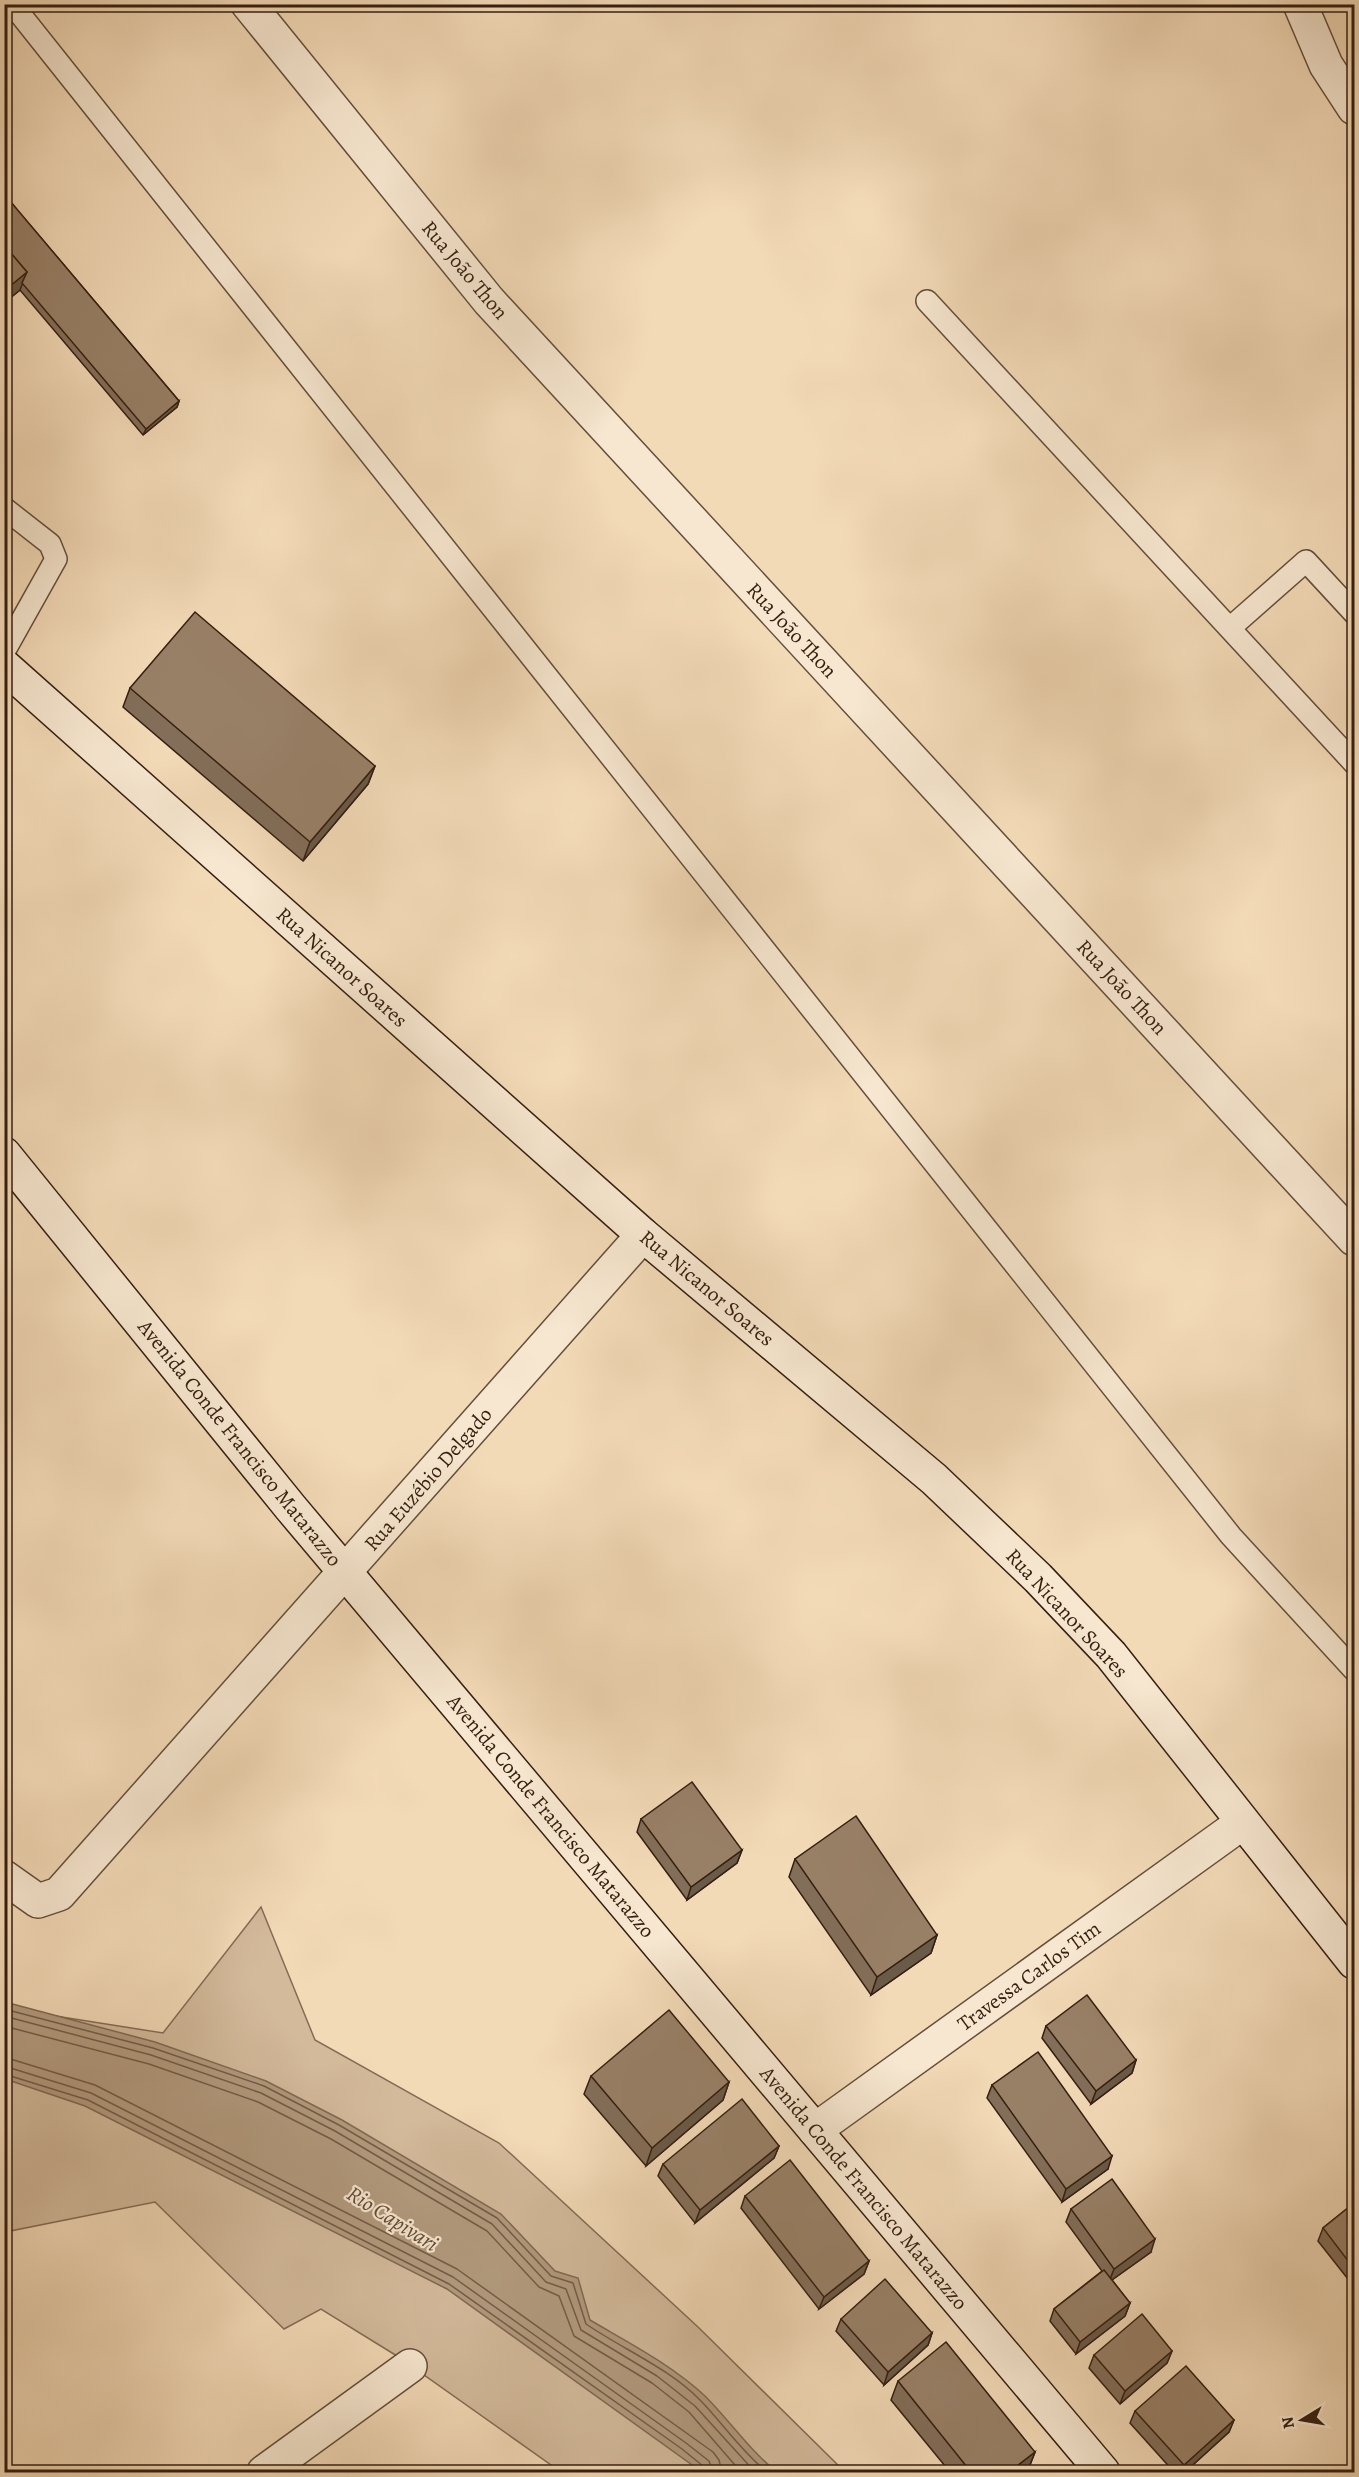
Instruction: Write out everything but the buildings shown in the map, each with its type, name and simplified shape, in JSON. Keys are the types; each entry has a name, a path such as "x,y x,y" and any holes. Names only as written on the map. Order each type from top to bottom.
{"street":[{"name":"Rua João Thon","path":"248,4 489,301 1354,1239"},
{"path":"1300,4 1326,65 1354,108"},
{"name":"Rua Nicanor Soares","path":"4,666 643,1235 934,1479 1038,1578 1111,1655 1354,1962"},
{"name":"Avenida Conde Francisco Matarazzo","path":"4,1154 346,1572 1103,2472"},
{"name":"Rua Euzébio Delgado","path":"4,1877 38,1901 59,1894 643,1235"},
{"name":"Travessa Carlos Tim","path":"815,2130 1242,1823"},
{"path":"264,2472 410,2366"}],"lane":[{"path":"12,4 1224,1527 1354,1670"},
{"path":"927,301 1354,763"},
{"path":"4,508 50,544 56,559 4,652"},
{"path":"1230,628 1306,561 1354,613"}],"shaded area":[{"path":"261,1907 315,2040 499,2143 698,2327 845,2472 561,2472 397,2356 321,2309 284,2329 155,2202 5,2232 4,2008 163,2033"}],"water":[{"name":"Rio Capivari","path":"5,2002 155,2042 266,2081 342,2120 501,2214 555,2271 578,2278 590,2320 679,2374 705,2396 757,2454 777,2472 702,2472 447,2289 85,2106 5,2079"}]}
